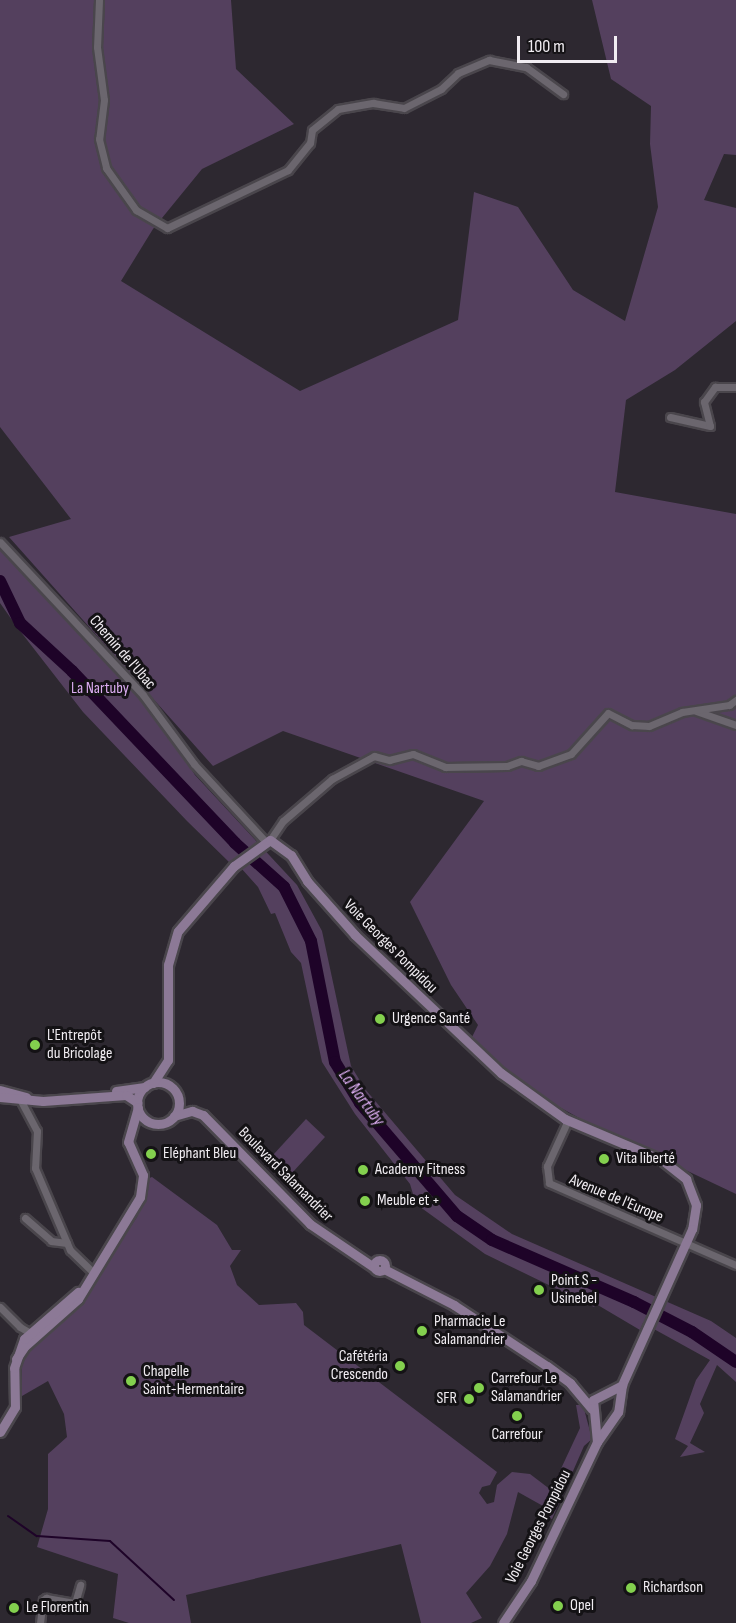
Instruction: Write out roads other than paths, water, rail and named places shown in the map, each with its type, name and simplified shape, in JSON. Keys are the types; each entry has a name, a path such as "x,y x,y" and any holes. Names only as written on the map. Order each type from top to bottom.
{"street":[{"path":"99,0 97,47 104,100 99,139 106,168 136,210 167,228 288,170 310,143 312,130 338,109 373,103 404,108 441,89 458,73 489,60 526,67 563,94"},
{"path":"670,417 710,426 704,402 715,387 736,387"},
{"name":"Chemin de l'Ubac","path":"0,542 143,695 194,764 265,841"},
{"path":"130,1132 150,1122 162,1123 174,1116 179,1100 172,1087 166,1066 170,951 178,931 234,866 265,841 283,821 332,779 374,756 389,760 413,754 445,767 507,766 521,761 538,766 571,754 608,713 632,725 649,726 694,711 729,705 736,700"},
{"path":"694,711 736,725"},
{"name":"Voie Georges Pompidou","path":"265,841 291,855 307,881 355,935 456,1033 506,1077 568,1120 662,1160 686,1179 696,1206 686,1242 622,1385 620,1405"},
{"path":"0,1432 15,1407 16,1359 34,1334 70,1309 129,1216 143,1185 128,1142 130,1132 138,1105 149,1085 166,1066"},
{"path":"0,1097 21,1101 52,1101 102,1095 149,1085 172,1087"},
{"path":"0,1090 52,1101"},
{"path":"102,1095 126,1095 138,1105 150,1122"},
{"path":"21,1101 37,1131 35,1168 67,1243 75,1256 93,1272"},
{"name":"Boulevard Salamandrier","path":"174,1116 192,1111 203,1115 310,1224 380,1268 454,1305 570,1383 602,1393"},
{"name":"Avenue de l'Europe","path":"568,1120 548,1166 549,1183 736,1265"},
{"path":"25,1218 51,1241 67,1243"},
{"path":"0,1307 34,1334"},
{"name":"Boulevard Salamandrier","path":"570,1383 592,1411"},
{"path":"597,1442 592,1411 602,1393 622,1385"},
{"path":"592,1411 603,1420 612,1419 620,1405 614,1395 602,1393"},
{"name":"Voie Georges Pompidou","path":"505,1622 531,1581 597,1442 612,1419"},
{"path":"40,1623 43,1600 75,1603 80,1585"}],"waterway":[{"name":"La Nartuby","path":"0,581 20,623 72,671 235,843 284,887 311,941 335,1062 360,1103 457,1216 492,1240 634,1302 692,1332 736,1362"},
{"path":"8,1516 37,1536 110,1541 174,1600"}],"place":[{"name":"Urgence Santé","path":"380,1019"},
{"name":"L'Entrepôt du Bricolage","path":"35,1045"},
{"name":"Eléphant Bleu","path":"151,1154"},
{"name":"Vita liberté","path":"604,1159"},
{"name":"Academy Fitness","path":"363,1170"},
{"name":"Meuble et +","path":"365,1201"},
{"name":"Point S - Usinebel","path":"539,1290"},
{"name":"Pharmacie Le Salamandrier","path":"422,1331"},
{"name":"Cafétéria Crescendo","path":"400,1366"},
{"name":"Chapelle Saint-Hermentaire","path":"131,1381"},
{"name":"Carrefour Le Salamandrier","path":"479,1388"},
{"name":"SFR","path":"469,1399"},
{"name":"Carrefour","path":"517,1416"},
{"name":"Richardson","path":"631,1588"},
{"name":"Opel","path":"558,1606"},
{"name":"Le Florentin","path":"14,1608"}]}
